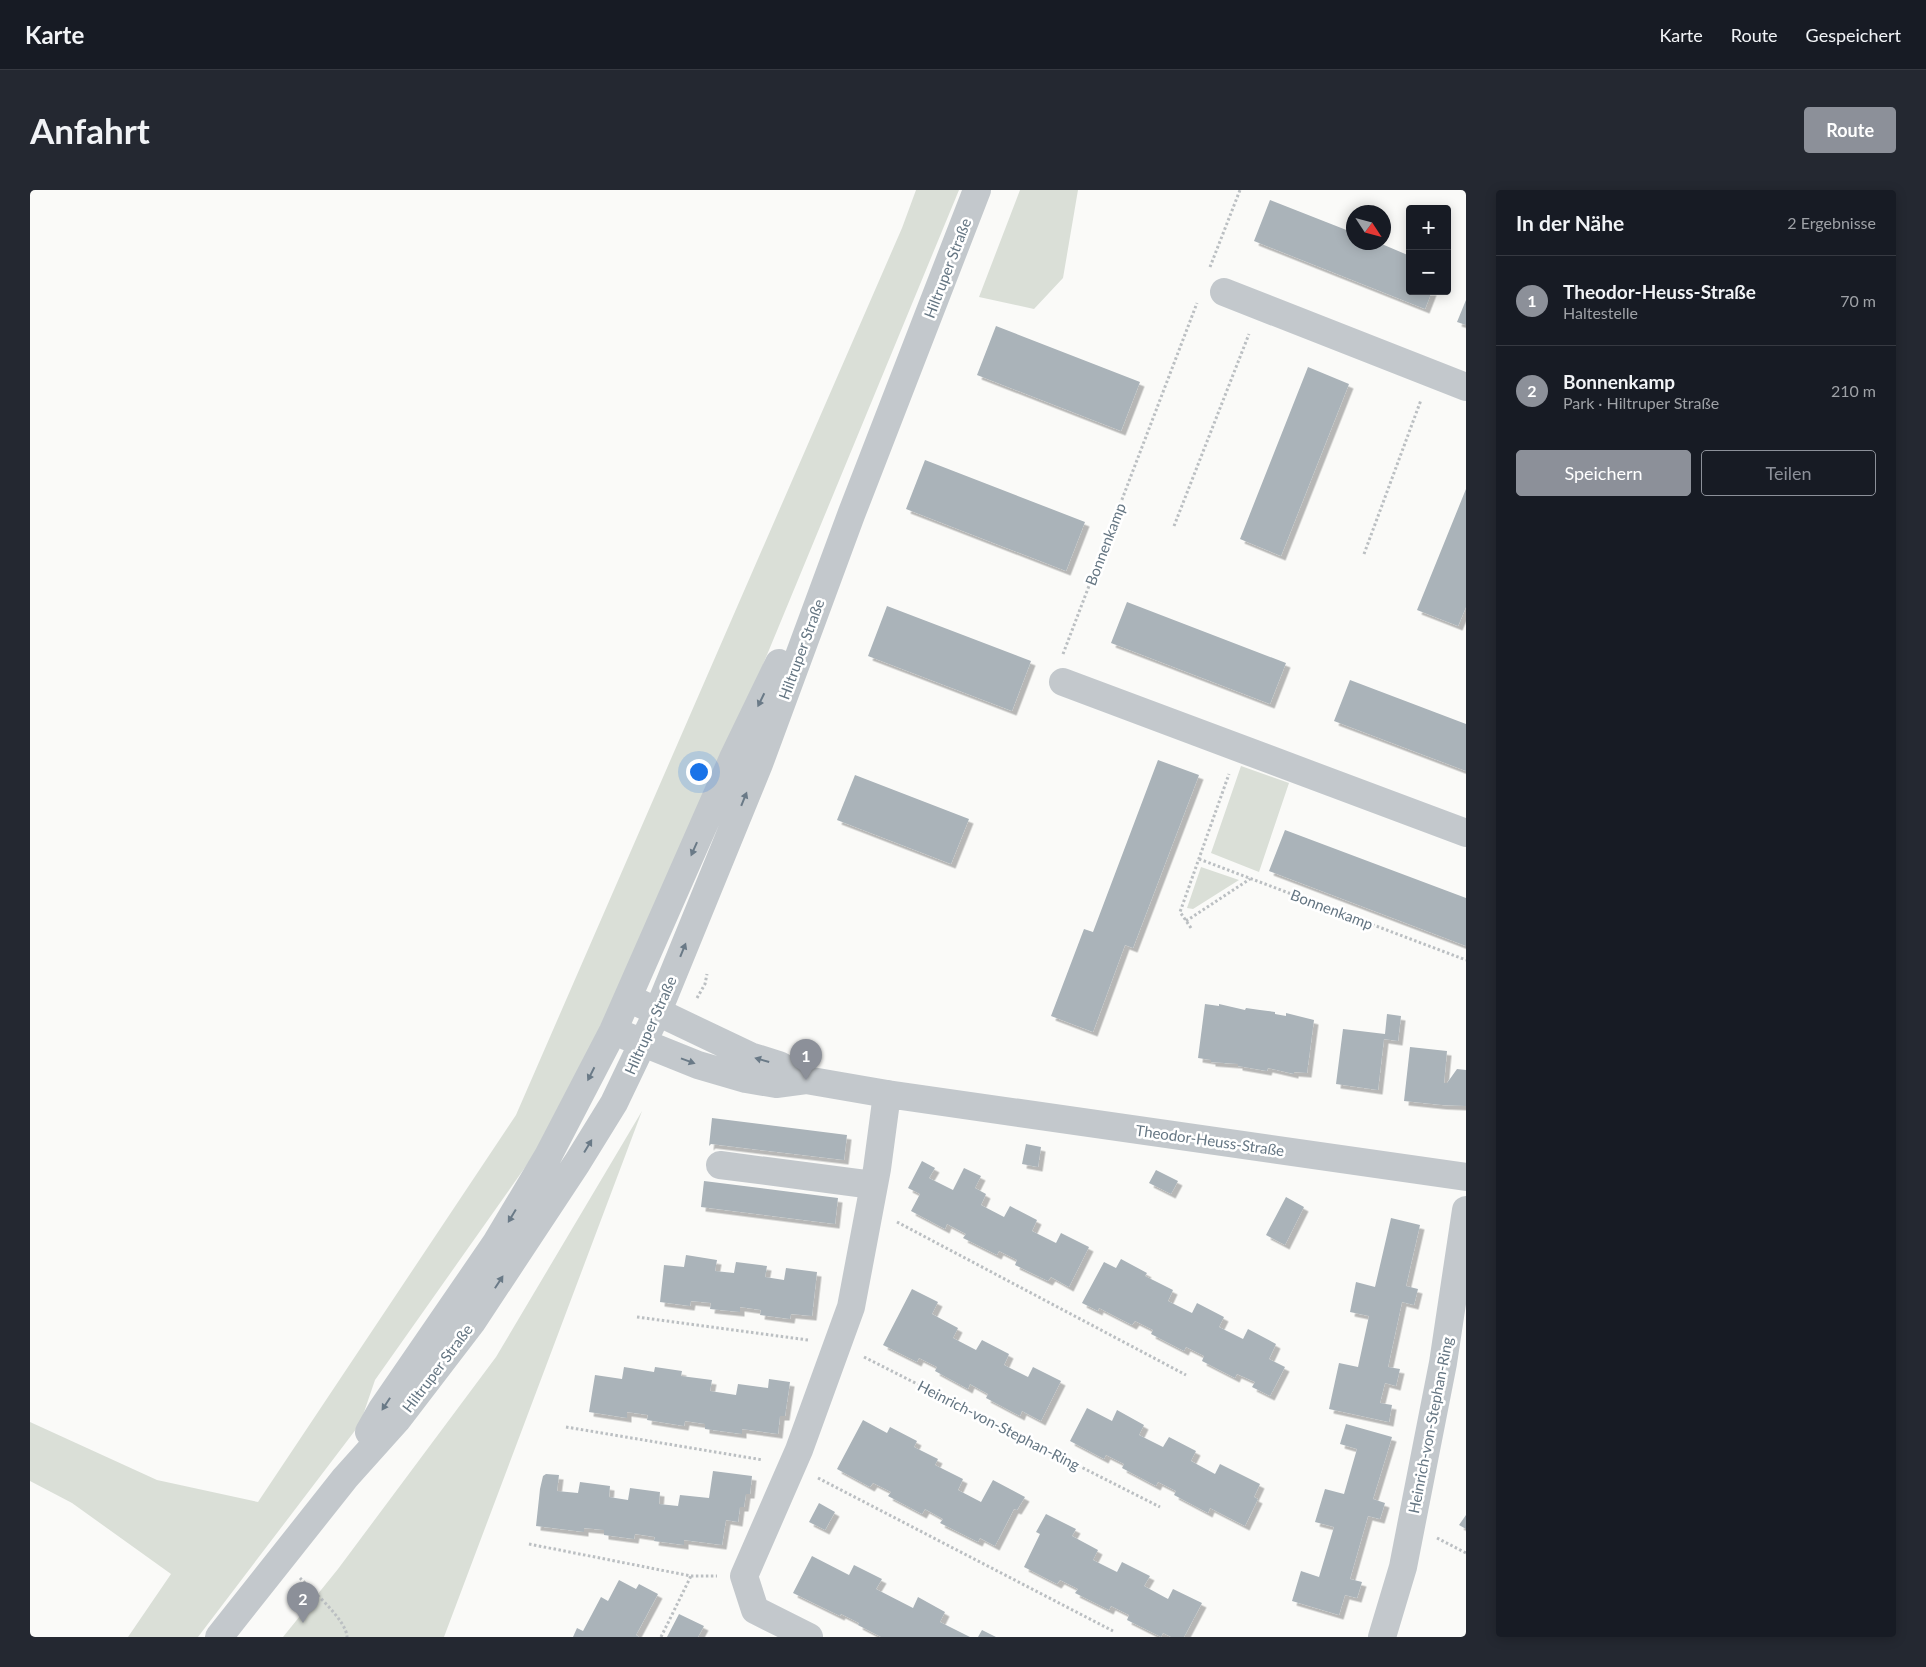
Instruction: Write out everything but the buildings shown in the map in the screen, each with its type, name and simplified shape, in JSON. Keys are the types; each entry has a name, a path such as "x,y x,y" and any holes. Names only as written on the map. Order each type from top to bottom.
{"street":[{"name":"Hiltruper Straße","path":"219,1637 345,1478 397,1420 472,1322 577,1163 614,1103 658,1011 759,764 851,515 977,190"},
{"path":"1213,291 1260,306 1466,387"},
{"name":"Hiltruper Straße","path":"345,1478 382,1409 496,1243 548,1156 613,1030 734,756 851,515"},
{"path":"1063,682 1466,833"},
{"name":"Theodor-Heuss-Straße","path":"628,998 750,1056 779,1065 806,1080"},
{"name":"Theodor-Heuss-Straße","path":"613,1030 643,1044 698,1065 746,1079 776,1084 806,1080 887,1094 1466,1177"},
{"path":"808,1637 755,1610 744,1576 799,1450 851,1307 887,1094"},
{"path":"720,1165 871,1196"},
{"name":"Heinrich-von-Stephan-Ring","path":"1382,1637 1403,1567 1412,1526 1443,1363 1466,1210"}],"path":[{"name":"Bonnenkamp","path":"1063,682 1061,659 1213,291 1240,190"},
{"path":"1174,526 1260,306"},
{"path":"1364,554 1431,373"},
{"path":"1191,928 1180,912 1238,748"},
{"name":"Bonnenkamp","path":"1199,859 1466,960"},
{"path":"1186,921 1250,878"},
{"path":"871,1196 1186,1375"},
{"name":"Heinrich-von-Stephan-Ring","path":"637,1317 837,1344 1160,1507"},
{"path":"566,1427 793,1465 1113,1631"},
{"path":"529,1544 691,1576 744,1576"},
{"path":"280,1560 327,1603 347,1631 347,1637"},
{"path":"661,1637 691,1576"}],"shaded area":[{"path":"916,190 959,190 684,856 562,1115 375,1380 360,1424 198,1637 128,1637 171,1574 72,1503 30,1481 30,1422 157,1480 258,1502 516,1115 902,228"},
{"path":"1020,190 1078,190 1063,278 1034,309 979,297"},
{"path":"1241,766 1289,783 1259,872 1211,853"},
{"path":"1201,867 1239,880 1193,909 1187,908"},
{"path":"642,1111 444,1637 283,1637 338,1569 496,1357"}],"place":[{"name":"Theodor-Heuss-Straße","path":"806,1080"},
{"name":"Bonnenkamp","path":"303,1623"}]}
